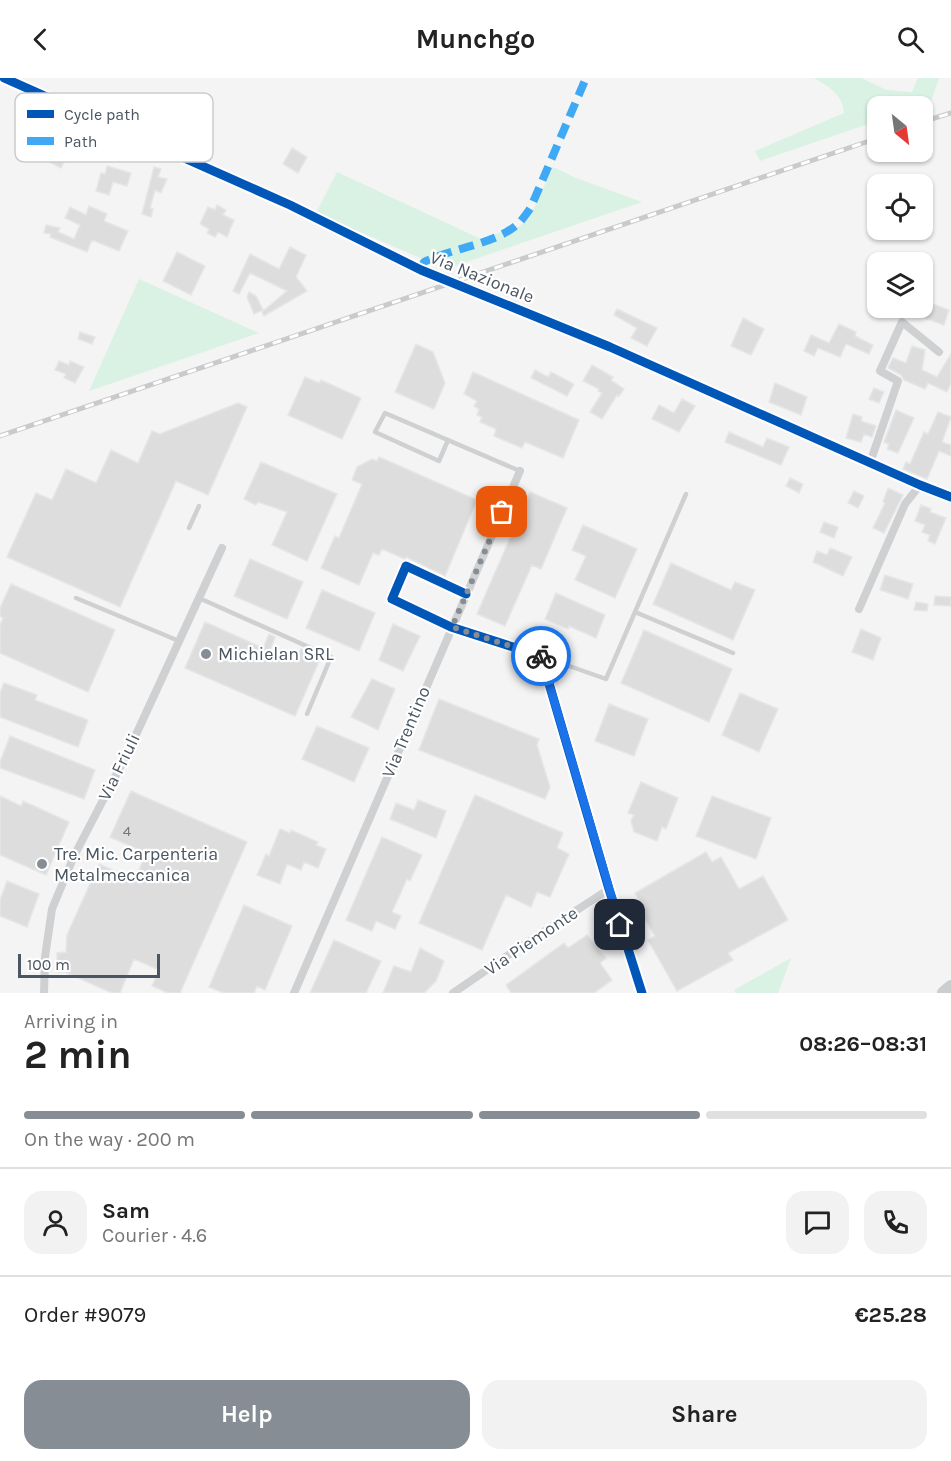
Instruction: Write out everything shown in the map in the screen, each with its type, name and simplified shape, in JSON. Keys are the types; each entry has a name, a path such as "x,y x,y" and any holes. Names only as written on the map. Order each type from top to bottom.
{"main road":[{"path":"944,993 951,987"}],"street":[{"name":"Via Nazionale","path":"4,78 38,93"},
{"name":"Via Nazionale","path":"193,162 290,205 421,270 610,347 920,485 951,496"},
{"path":"870,463 898,381 880,371 902,322 939,352"},
{"name":"Via Trentino","path":"294,993 519,471"},
{"path":"859,609 905,504 920,485"},
{"name":"Via Friuli","path":"44,993 45,957 52,909 74,856 128,752 222,548"},
{"path":"466,594 406,566 392,599 452,627 542,656 609,889 642,993"},
{"name":"Via Piemonte","path":"453,993 609,889"}],"lane":[{"path":"448,440 439,461 375,432 385,412 519,471"},
{"path":"542,656 606,679 686,494"},
{"path":"189,528 199,506"},
{"path":"76,598 179,641"},
{"path":"199,598 331,657 307,714"},
{"path":"635,612 733,653"}],"green space":[{"path":"814,78 861,78 887,90 912,92 918,78 939,78 933,96 867,96 867,124 760,161 755,151 844,113 841,101 830,88"},
{"path":"553,167 576,178 642,202 446,269 316,213 337,172 481,239 520,226 534,208"},
{"path":"139,279 259,333 89,391"},
{"path":"791,958 778,993 736,993 734,990"}],"building":[{"path":"292,148 307,157 298,173 283,164"},
{"path":"49,162 64,162 61,168"},
{"path":"107,166 131,173 127,186 113,182 109,195 96,191 101,173 105,174"},
{"path":"154,167 161,169 158,177 167,179 161,193 155,190 150,208 153,209 151,217 142,214"},
{"path":"217,205 226,210 223,215 234,220 227,237 218,232 215,237 207,233 209,229 200,224 208,207 215,210"},
{"path":"89,206 107,214 104,221 128,231 119,251 92,240 87,252 50,237 51,234 44,233 46,225 60,228 58,232 74,239 80,225 65,218 70,207 86,215"},
{"path":"290,247 306,255 296,277 307,291 264,316 262,312 287,291 250,273 239,294 233,291 250,254 279,269"},
{"path":"177,252 205,266 191,295 163,281"},
{"path":"249,292 256,296 263,310 254,314 247,297"},
{"path":"933,304 949,310 944,325 925,318 933,318"},
{"path":"617,309 657,328 647,346 631,338 637,328 614,315"},
{"path":"743,318 764,329 751,355 731,346"},
{"path":"839,324 856,332 855,336 873,345 869,354 846,344 840,357 818,348 814,356 804,351 811,335 829,343"},
{"path":"80,332 95,337 92,344 78,339"},
{"path":"416,344 433,352 445,383 434,409 395,392"},
{"path":"912,346 925,350 922,370 937,377 951,354 951,383 947,392 928,383 925,389 904,380 901,375 888,368 893,358 906,363"},
{"path":"59,361 69,365 70,361 84,367 75,383 64,378 66,374 55,370"},
{"path":"592,365 613,377 611,380 624,389 619,396 617,395 602,419 590,412 602,393 583,381"},
{"path":"535,370 548,377 551,372 574,384 567,396 531,378"},
{"path":"473,372 579,420 563,458 525,442 522,448 494,436 496,429 480,422 482,417 477,415 479,409 474,406 477,401 464,394"},
{"path":"305,377 319,383 321,380 361,398 342,439 288,415"},
{"path":"775,383 807,397 801,415 769,402"},
{"path":"874,388 884,392 879,403 869,399"},
{"path":"682,399 695,406 679,432 652,419 659,405 674,413"},
{"path":"238,403 247,407 208,495 176,481 120,607 7,557 36,493 52,500 66,469 96,483 111,450 138,463 152,431 160,434"},
{"path":"896,410 914,418 898,453 887,449 889,444 884,442"},
{"path":"938,412 951,417 942,442 951,445 951,456 939,451 927,479 903,469 906,462 910,464 924,432 928,434"},
{"path":"853,414 862,417 861,421 876,426 872,437 864,434 861,442 846,438"},
{"path":"729,432 763,447 767,438 789,447 781,465 725,442"},
{"path":"379,457 477,500 445,576 406,557 405,559 382,549 379,555 373,553 359,585 321,568 335,536 339,538 362,484 352,480 357,467 372,459 377,461"},
{"path":"261,462 337,494 307,561 272,545 287,512 258,502 256,505 244,499"},
{"path":"790,478 803,484 799,493 786,486"},
{"path":"888,488 903,495 884,533 873,528 885,503 883,502"},
{"path":"854,491 864,496 858,508 848,503"},
{"path":"530,492 567,508 541,569 532,565 505,626 477,614"},
{"path":"921,505 931,509 930,512 946,518 935,544 928,541 930,535 922,532 925,525 915,521"},
{"path":"824,522 838,527 834,538 820,532"},
{"path":"583,525 637,549 615,598 575,580 586,556 572,550"},
{"path":"830,548 852,557 843,576 813,562 817,551 827,555"},
{"path":"250,559 303,582 287,619 234,596"},
{"path":"671,563 731,590 735,582 755,590 733,640 653,604"},
{"path":"885,575 913,584 908,599 880,590"},
{"path":"11,584 115,630 88,692 0,653 0,625 3,618 0,616 0,608"},
{"path":"322,590 375,613 359,651 306,628"},
{"path":"556,593 605,615 596,638 569,626 568,629 545,619"},
{"path":"935,596 951,597 951,606 934,605"},
{"path":"916,602 928,604 927,611 914,610"},
{"path":"205,622 263,648 269,634 275,637 270,651 295,662 301,649 321,657 295,716 185,668"},
{"path":"393,624 420,636 403,671 379,660"},
{"path":"861,629 881,638 873,660 852,652"},
{"path":"644,630 732,669 709,722 621,683"},
{"path":"372,679 395,689 378,730 351,717"},
{"path":"4,683 37,695 35,700 88,720 78,747 0,717 0,693"},
{"path":"740,693 778,709 759,752 722,735"},
{"path":"439,699 539,739 537,745 550,787 545,799 419,750"},
{"path":"609,704 648,719 634,756 595,741"},
{"path":"317,726 369,748 354,782 302,759"},
{"path":"10,736 95,770 84,799 0,768"},
{"path":"641,782 678,798 666,829 662,827 657,841 634,832 631,821 634,815 628,813"},
{"path":"131,791 247,842 180,993 168,993 152,986 159,970 134,959 120,993 112,993 65,972 57,972 57,953 66,952 67,935 99,864 135,880 146,853 110,837"},
{"path":"475,795 563,833 557,848 569,854 550,897 537,892 531,907 506,895 482,950 419,923"},
{"path":"0,796 21,806 23,801 69,822 46,875 0,855"},
{"path":"712,796 771,818 756,859 696,836"},
{"path":"418,800 446,811 436,838 390,819 396,803 414,810"},
{"path":"280,829 290,833 291,830 318,842 316,845 326,849 318,868 304,862 301,870 287,864 280,884 257,875 266,854 269,856"},
{"path":"382,837 422,855 410,881 407,879 392,912 401,916 395,929 376,921 372,931 346,920"},
{"path":"706,852 712,862 721,857 739,889 763,876 788,920 728,953 733,960 677,991 648,940 655,936 638,908 642,906 635,893"},
{"path":"7,881 39,894 27,927 0,916 0,900"},
{"path":"244,905 292,926 265,990 257,986 254,993 224,993 209,987"},
{"path":"587,935 606,958 600,963 612,980 594,993 511,993 506,985 564,943 568,948"},
{"path":"334,940 381,961 366,993 310,993"},
{"path":"420,948 444,961 436,981 424,993 383,993 394,966 411,972"}],"railway":[{"path":"933,119 951,113"},
{"path":"0,436 867,142"}],"marked path":[{"path":"421,270 424,262 500,236 520,222 531,207 586,78"}],"cycle path":[{"path":"4,78 38,93"},
{"path":"193,162 290,205 421,270 610,347 951,497"},
{"path":"466,594 406,566 392,599 451,627 541,656 642,993"}],"way so far":[{"path":"502,512 452,627 541,656"}],"place":[{"name":"Michielan SRL","path":"206,654"},
{"name":"Tre. Mic. Carpenteria Metalmeccanica","path":"42,864"}],"route":[{"path":"541,656 620,925"}]}
